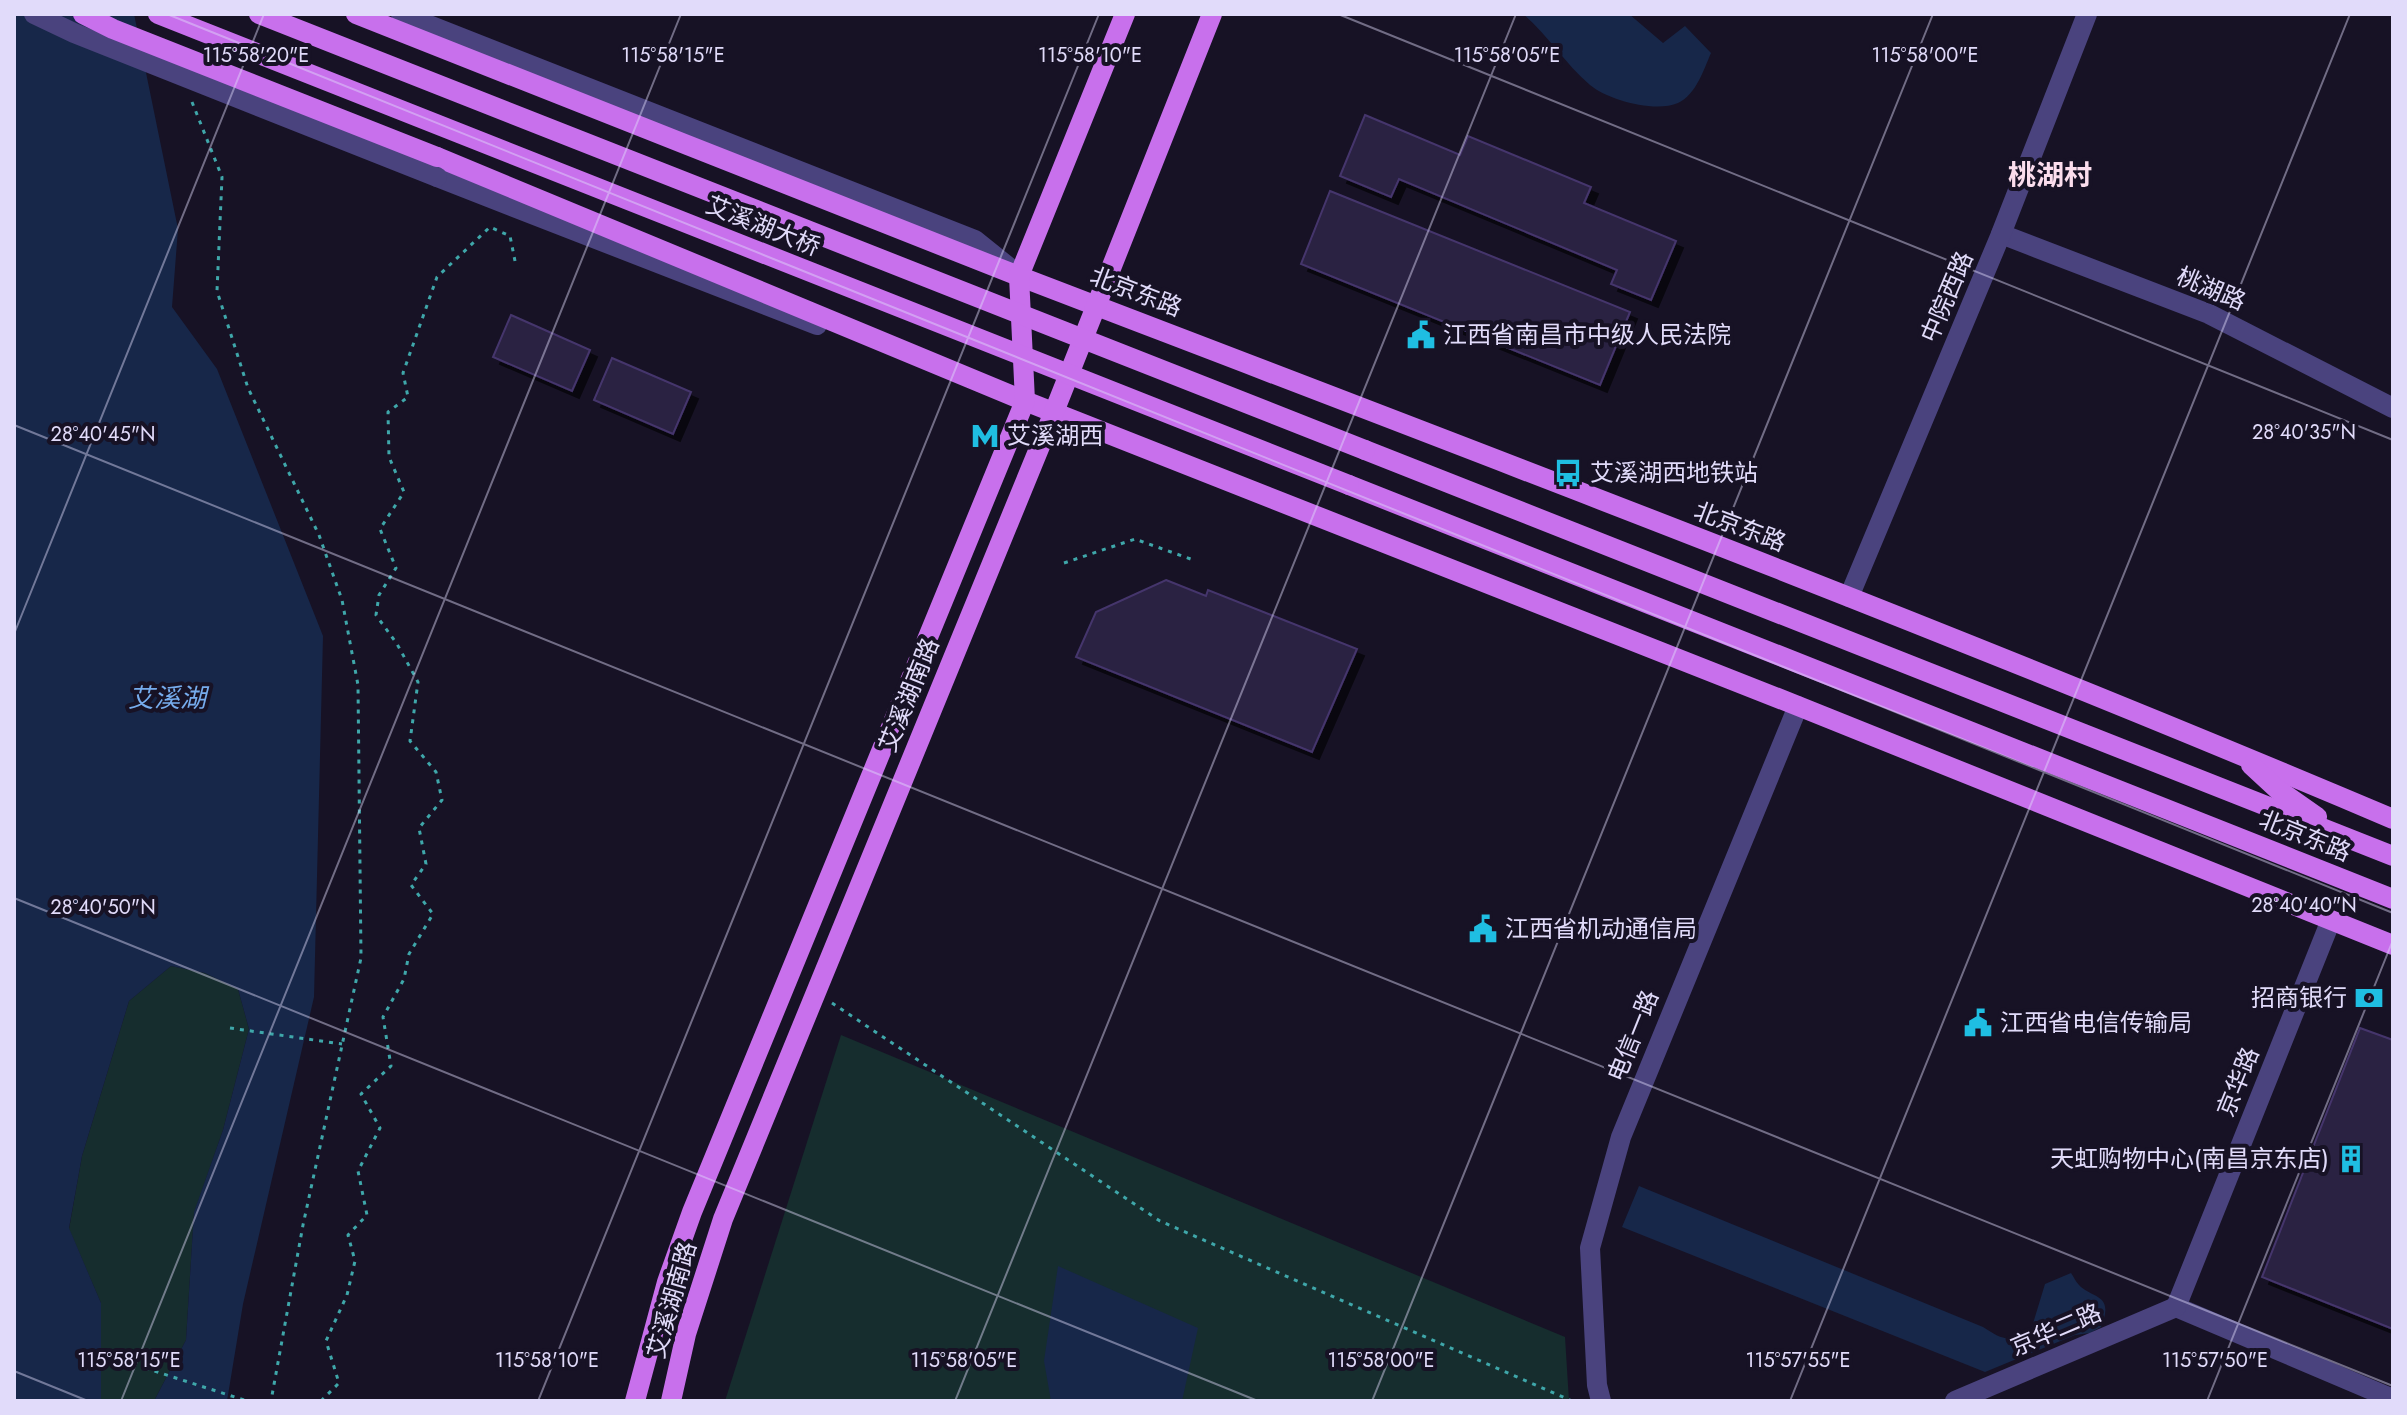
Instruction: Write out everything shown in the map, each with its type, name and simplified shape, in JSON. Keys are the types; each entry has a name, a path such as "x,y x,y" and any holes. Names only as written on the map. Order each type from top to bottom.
{"main road":[{"path":"83,14 437,167 2393,945"},
{"name":"艾溪湖大桥","path":"158,14 1349,485"},
{"name":"艾溪湖大桥","path":"259,14 1365,450"},
{"name":"北京东路","path":"356,14 1019,276 1849,597 2238,753 2393,819"},
{"name":"艾溪湖南路","path":"635,1401 650,1340 692,1212 1025,401 1019,276 1125,14"},
{"name":"艾溪湖南路","path":"671,1401 686,1334 723,1219 1054,412 1212,14"},
{"name":"北京东路","path":"1365,450 2393,856"},
{"name":"北京东路","path":"1349,485 2393,899"},
{"path":"2238,753 2277,789 2343,835"}],"street":[{"path":"34,14 74,33 437,167"},
{"path":"401,14 975,240 1019,276"},
{"name":"中院西路","path":"1849,597 2001,234 2087,14"},
{"name":"桃湖路","path":"2001,234 2209,314 2393,408"},
{"name":"电信一路","path":"1601,1401 1597,1385 1590,1248 1621,1137 1798,706"},
{"name":"京华路","path":"2176,1307 2331,920"},
{"path":"2176,1307 2393,1399"},
{"name":"京华二路","path":"1955,1401 2176,1307"}],"path":[{"path":"188,94 222,177 217,291 248,388 319,535 342,600 358,685 361,958 303,1225 271,1401"},
{"path":"321,1401 339,1383 326,1341 347,1295 355,1261 348,1235 367,1215 358,1171 380,1128 361,1094 391,1066 383,1017 404,979 409,954 433,914 411,885 426,864 419,828 442,800 436,772 410,741 418,682 376,615 379,595 396,568 380,529 404,492 389,457 388,412 408,397 403,373 437,277 490,227 510,236 515,261"},
{"path":"1064,563 1135,539 1196,561"},
{"path":"816,992 1160,1221 1572,1401"},
{"path":"230,1028 342,1044"},
{"path":"145,1368 247,1401"}],"green space":[{"path":"171,966 205,973 238,989 249,1029 223,1130 194,1213 186,1340 154,1401 101,1401 101,1303 69,1229 82,1156 129,1001"},
{"path":"841,1035 1565,1337 1569,1401 725,1401"}],"water":[{"name":"艾溪湖","path":"14,14 134,14 178,229 172,307 217,369 323,636 314,997 243,1304 227,1401 154,1401 186,1340 194,1212 223,1130 249,1029 238,989 205,973 171,966 129,1001 82,1156 69,1228 101,1303 101,1401 14,1401"},
{"path":"1523,14 1629,14 1663,43 1685,26 1711,53 1699,81 1684,99 1668,106 1645,106 1608,96 1590,85"},
{"path":"1639,1186 2001,1337 2017,1337 2031,1330 2045,1284 2071,1273 2079,1285 2104,1302 2105,1316 2101,1327 2090,1333 2075,1335 1985,1372 1622,1227"},
{"path":"1058,1266 1198,1328 1182,1401 1051,1401 1044,1361"}],"building":[{"path":"1365,115 1460,155 1468,136 1591,187 1584,203 1676,241 1651,300 1611,284 1617,270 1399,179 1391,197 1340,176"},
{"path":"1330,191 1630,312 1600,385 1301,264"},
{"path":"511,315 590,350 572,391 493,357"},
{"path":"612,358 691,392 673,434 594,400"},
{"path":"1166,580 1206,596 1208,590 1357,649 1312,752 1076,657 1096,612"},
{"name":"天虹购物中心(南昌京东店)","path":"2360,1028 2393,1040 2393,1329 2262,1277"}],"place":[{"name":"江西省南昌市中级人民法院","path":"1421,335"},
{"name":"艾溪湖西","path":"985,436"},
{"name":"艾溪湖西地铁站","path":"1568,473"},
{"name":"江西省机动通信局","path":"1483,929"},
{"name":"招商银行","path":"2369,998"},
{"name":"江西省电信传输局","path":"1978,1023"},
{"name":"天虹购物中心(南昌京东店)","path":"2351,1159"}],"district":[{"name":"桃湖村","path":"2050,175"}]}
